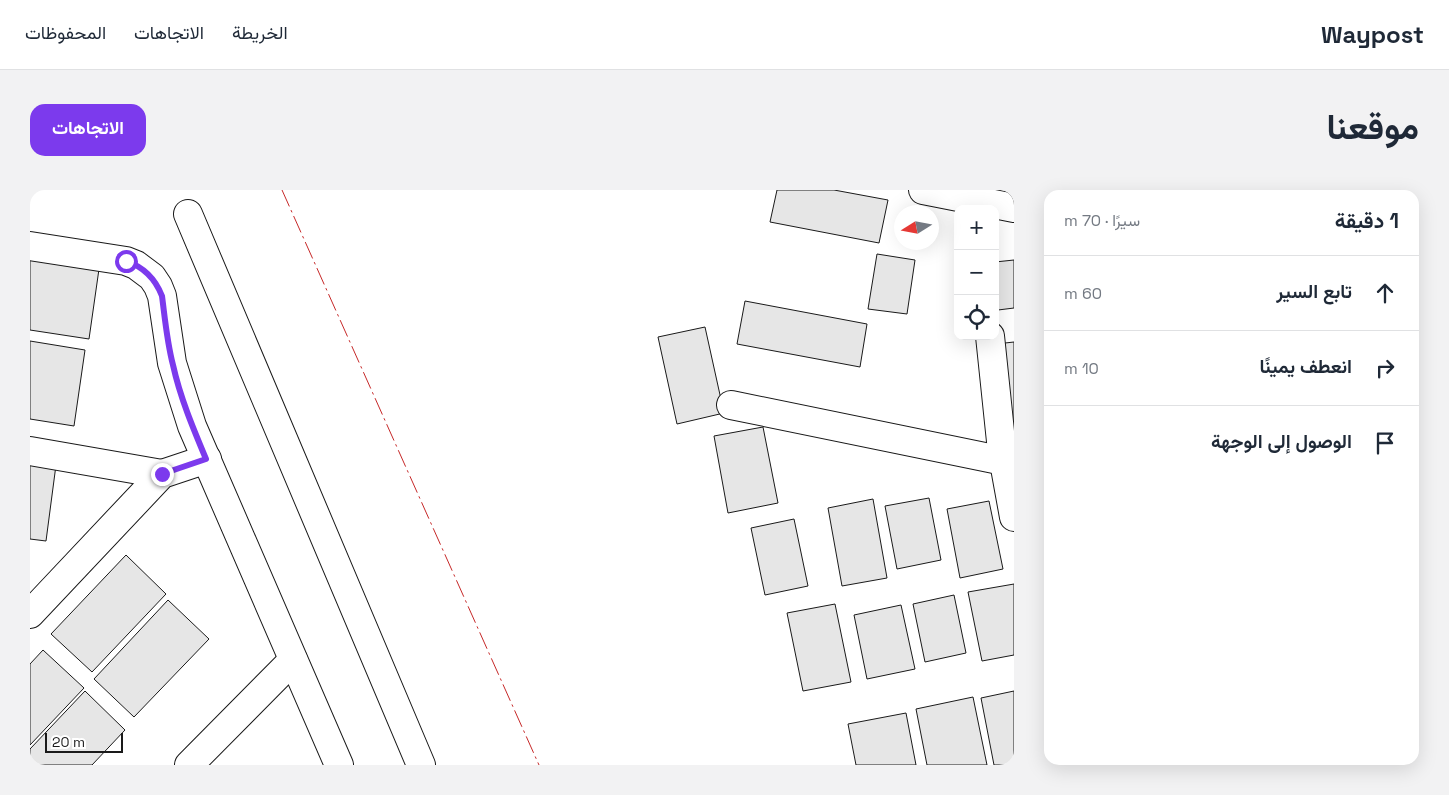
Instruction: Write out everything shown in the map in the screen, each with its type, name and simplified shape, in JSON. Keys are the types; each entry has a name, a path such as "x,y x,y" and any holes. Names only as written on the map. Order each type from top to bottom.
{"street":[{"path":"923,190 989,205"},
{"path":"188,214 421,765"},
{"path":"30,246 136,264 152,277 158,286 162,296 172,363 192,426 339,765"},
{"path":"990,340 1004,462 1014,517"},
{"path":"731,405 1004,462"},
{"path":"30,451 162,474"},
{"path":"30,614 162,474 206,459"},
{"path":"189,765 294,660"}],"building":[{"path":"777,190 834,190 888,200 879,243 770,222"},
{"path":"30,252 100,262 89,339 30,330"},
{"path":"877,254 915,260 907,314 868,309"},
{"path":"1014,260 1014,308 999,310 999,262"},
{"path":"745,301 867,324 860,367 737,344"},
{"path":"705,327 724,413 677,424 658,337"},
{"path":"30,341 85,350 74,426 30,419"},
{"path":"1014,342 1014,427 1009,428 996,344"},
{"path":"763,427 778,503 728,513 714,436"},
{"path":"30,461 56,465 46,541 30,539"},
{"path":"929,498 941,560 897,569 885,506"},
{"path":"873,499 887,578 842,586 828,508"},
{"path":"989,501 1003,569 960,578 947,509"},
{"path":"794,519 808,586 765,595 751,528"},
{"path":"126,555 166,594 92,672 51,634"},
{"path":"1014,584 1014,655 982,661 968,592"},
{"path":"954,595 966,653 925,662 913,604"},
{"path":"168,600 209,639 134,717 94,679"},
{"path":"835,604 851,682 803,691 787,613"},
{"path":"901,605 915,669 867,679 854,615"},
{"path":"43,650 84,688 30,745 30,664"},
{"path":"85,691 125,730 92,765 30,765 30,749"},
{"path":"1014,691 1014,765 994,765 981,698"},
{"path":"973,697 987,765 927,765 916,709"},
{"path":"906,713 916,765 856,765 848,724"}],"power":[{"path":"282,190 539,765"}],"route":[{"path":"126,261 136,264 144,270 158,286 162,296 172,363 192,426 206,459 162,474"}]}
